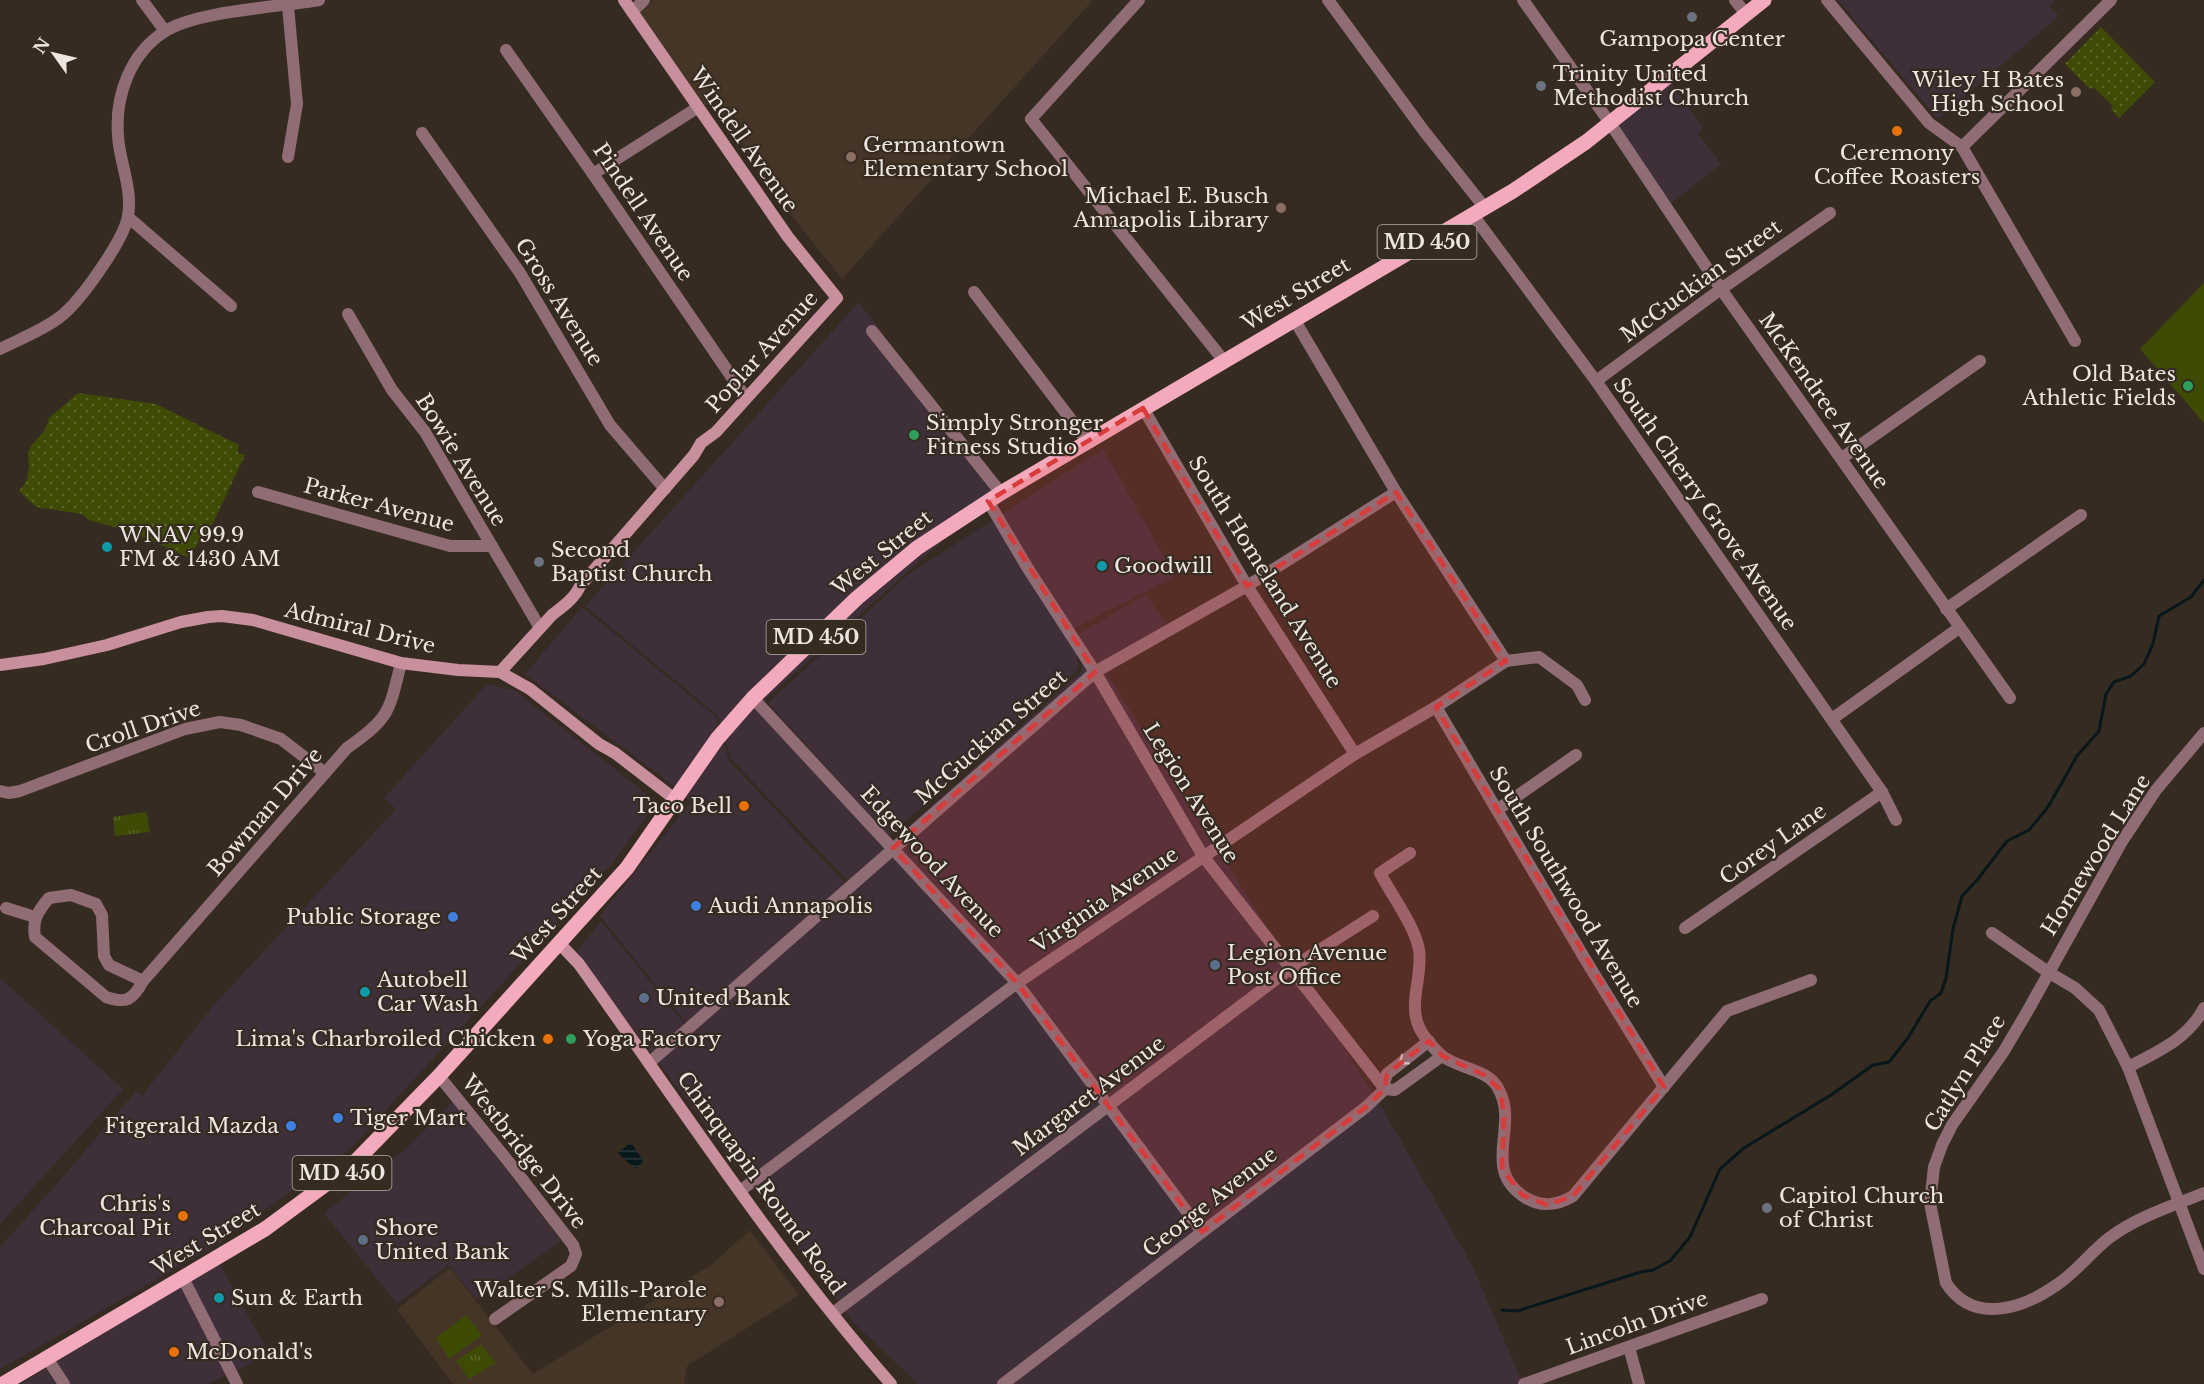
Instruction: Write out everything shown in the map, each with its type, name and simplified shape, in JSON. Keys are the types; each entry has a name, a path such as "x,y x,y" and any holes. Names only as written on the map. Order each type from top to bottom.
{"main road":[{"name":"West Street","path":"3,1384 265,1229 316,1194 352,1165 439,1077 627,868 717,739 753,698 857,598 917,548 995,497 1143,408 1479,212 1570,153 1764,0"}],"street":[{"path":"142,0 165,31"},
{"path":"1,345 60,317 80,296 114,249 128,217 128,187 118,135 120,103 128,73 145,47 165,31 193,20 319,0"},
{"name":"Windell Avenue","path":"624,0 788,237 837,298"},
{"path":"632,12 644,0"},
{"path":"1139,0 1031,119 1224,361"},
{"name":"South Cherry Grove Avenue","path":"1328,0 1424,131 1832,719 1882,792 1896,820"},
{"name":"McKendree Avenue","path":"1523,0 1610,123 1721,289 2010,698"},
{"path":"1735,0 1746,14"},
{"path":"1827,0 1929,123 1962,147 2076,341"},
{"path":"1962,147 2110,0"},
{"path":"288,6 297,104 288,157"},
{"name":"Pindell Avenue","path":"506,50 746,398"},
{"path":"593,174 697,108"},
{"name":"Gross Avenue","path":"422,133 520,273 610,425 665,489"},
{"name":"McGuckian Street","path":"1596,381 1721,289 1830,213"},
{"path":"128,217 231,306"},
{"path":"974,292 1088,442"},
{"name":"Poplar Avenue","path":"500,672 540,627 578,591 694,455 706,449 716,432 837,298"},
{"name":"Bowie Avenue","path":"348,314 392,390 425,432 540,627"},
{"path":"1294,320 1396,492 1506,661 1539,657 1577,685 1585,700"},
{"name":"Legion Avenue","path":"872,331 995,497 1027,567 1095,672 1203,856 1384,1088"},
{"path":"1842,458 1980,361"},
{"name":"South Homeland Avenue","path":"1143,408 1247,586 1355,754"},
{"name":"Parker Avenue","path":"258,492 450,546 492,546"},
{"name":"McGuckian Street","path":"649,1063 1095,672 1247,586 1396,492"},
{"path":"1946,609 2081,515"},
{"name":"Admiral Drive","path":"0,665 97,648 208,616 252,620 401,663 500,672 530,689 599,744 615,753 676,800"},
{"path":"1832,719 1959,628"},
{"name":"Virginia Avenue","path":"740,1191 1017,983 1355,754 1436,707 1506,661"},
{"name":"Bowman Drive","path":"35,917 33,926 35,937 106,997 120,1002 129,1000 325,772 348,748 370,733 384,717 391,704 401,663"},
{"name":"Edgewood Avenue","path":"753,698 1017,983 1202,1232"},
{"name":"South Southwood Avenue","path":"1436,707 1588,964 1664,1087"},
{"name":"Croll Drive","path":"0,790 9,793 20,791 185,729 220,722 264,731 281,739 325,772"},
{"name":"Homewood Lane","path":"2048,972 2121,843 2156,790 2204,733"},
{"path":"1497,810 1576,754"},
{"name":"Corey Lane","path":"1685,928 1882,792"},
{"path":"1410,853 1380,873 1412,930 1419,949 1420,971 1415,1016 1419,1029 1442,1056 1484,1075 1499,1089 1504,1112 1502,1158 1505,1174 1507,1180 1522,1195 1532,1201 1547,1205 1565,1201 1573,1196 1727,1011 1811,980"},
{"path":"6,908 35,917 49,898 54,896 71,895 96,904 102,915 104,956 109,965 143,981"},
{"name":"Margaret Avenue","path":"833,1313 1291,968 1373,916"},
{"path":"1992,933 2075,988 2099,1010 2128,1067 2204,1269"},
{"name":"Chinquapin Round Road","path":"560,944 579,964 740,1191 833,1313 891,1384"},
{"name":"Catlyn Place","path":"2048,972 2004,1051 1952,1125 1934,1167 1930,1203 1946,1283 1952,1292 1974,1308 1996,1311 2029,1301 2059,1284 2110,1238 2144,1218 2204,1193"},
{"path":"2128,1067 2156,1053 2185,1033 2204,1008"},
{"path":"1384,1088 1387,1074 1429,1041"},
{"name":"George Avenue","path":"1003,1384 1366,1107 1384,1088 1395,1090 1442,1056"},
{"name":"Westbridge Drive","path":"439,1077 515,1170 573,1245 576,1254 571,1266 495,1319"},
{"path":"183,1278 237,1384"},
{"name":"Lincoln Drive","path":"1524,1384 1762,1299"},
{"path":"1629,1347 1639,1384"},
{"path":"47,1358 64,1384"}],"highlighted area":[{"path":"1143,408 1247,586 1396,492 1506,661 1436,707 1664,1087 1573,1196 1547,1205 1522,1195 1502,1169 1504,1112 1499,1089 1484,1075 1442,1056 1429,1041 1387,1074 1385,1089 1366,1107 1202,1232 1017,983 893,848 1095,672 988,501"}],"shaded area":[{"name":"Germantown Elementary School","path":"653,0 1093,0 842,279 787,210 712,103 705,105 639,12"},
{"path":"1838,0 2056,0 2049,6 2059,16 1938,119"},
{"path":"1671,82 1703,128 1698,133 1721,164 1670,204 1615,125"},
{"path":"859,302 998,491 757,707 890,843 1082,671 1079,634 1146,594 1168,628 1107,674 1384,1111 1473,1267 1523,1384 918,1384 853,1322 576,952 601,921 685,1025 686,1023 600,916 691,802 670,783 525,674 582,607 716,717 729,761 845,883 853,886 732,760 717,715 585,606"},
{"path":"1103,449 1175,576 1075,628 1078,669 889,836 768,703 909,574"},
{"path":"487,684 515,691 657,802 611,865 351,1148 218,1244 0,1369 0,1247 136,1091 142,1096 212,1007 396,809 384,798"},
{"path":"0,978 123,1089 0,1224"},
{"path":"453,1101 561,1241 477,1300 448,1265 397,1304 324,1213 408,1147"},
{"path":"632,1144 643,1160 635,1169 618,1153"},
{"name":"Walter S. Mills-Parole Elementary","path":"750,1230 799,1295 687,1366 684,1384 453,1384 397,1309 450,1268 533,1374 711,1265"},
{"path":"219,1263 269,1354 208,1384 20,1384"}],"green space":[{"path":"2101,27 2155,82 2119,118 2111,109 2113,106 2093,87 2090,89 2065,64"},
{"name":"Old Bates Athletic Fields","path":"2204,283 2204,423 2140,349"},
{"path":"78,393 156,404 239,445 238,453 245,455 213,523 188,557 132,532 89,520 82,514 36,507 19,491 27,480 28,452 32,445 45,430 49,418"},
{"path":"146,812 150,832 115,836 113,817"},
{"path":"466,1315 482,1335 449,1359 436,1338"},
{"path":"481,1344 496,1363 469,1379 456,1361"}],"waterway":[{"path":"1502,1310 1517,1311 1653,1270 1670,1261 1690,1237 1720,1169 1744,1148 1831,1095 1873,1065 1889,1062 1908,1038 1930,1001 1941,993 1946,978 1953,929 1962,896 2007,841 2029,830 2048,807 2077,756 2099,731 2106,694 2114,682 2131,676 2144,664 2153,644 2159,616 2191,597 2204,580"}],"place":[{"name":"Gampopa Center","path":"1692,17"},
{"name":"Trinity United Methodist Church","path":"1541,86"},
{"name":"Wiley H Bates High School","path":"2076,92"},
{"name":"Ceremony Coffee Roasters","path":"1897,131"},
{"name":"Germantown Elementary School","path":"851,157"},
{"name":"Michael E. Busch Annapolis Library","path":"1281,208"},
{"name":"Old Bates Athletic Fields","path":"2188,386"},
{"name":"Simply Stronger Fitness Studio","path":"914,435"},
{"name":"WNAV 99.9 FM & 1430 AM","path":"107,547"},
{"name":"Second Baptist Church","path":"539,562"},
{"name":"Goodwill","path":"1102,566"},
{"name":"Taco Bell","path":"744,806"},
{"name":"Audi Annapolis","path":"696,906"},
{"name":"Public Storage","path":"453,917"},
{"name":"Legion Avenue Post Office","path":"1215,965"},
{"name":"Autobell Car Wash","path":"365,992"},
{"name":"United Bank","path":"644,998"},
{"name":"Lima's Charbroiled Chicken","path":"548,1039"},
{"name":"Yoga Factory","path":"571,1039"},
{"name":"Tiger Mart","path":"338,1118"},
{"name":"Fitgerald Mazda","path":"291,1126"},
{"name":"Capitol Church of Christ","path":"1767,1208"},
{"name":"Chris's Charcoal Pit","path":"183,1216"},
{"name":"Shore United Bank","path":"363,1240"},
{"name":"Sun & Earth","path":"219,1298"},
{"name":"Walter S. Mills-Parole Elementary","path":"719,1302"},
{"name":"McDonald's","path":"174,1352"}]}
